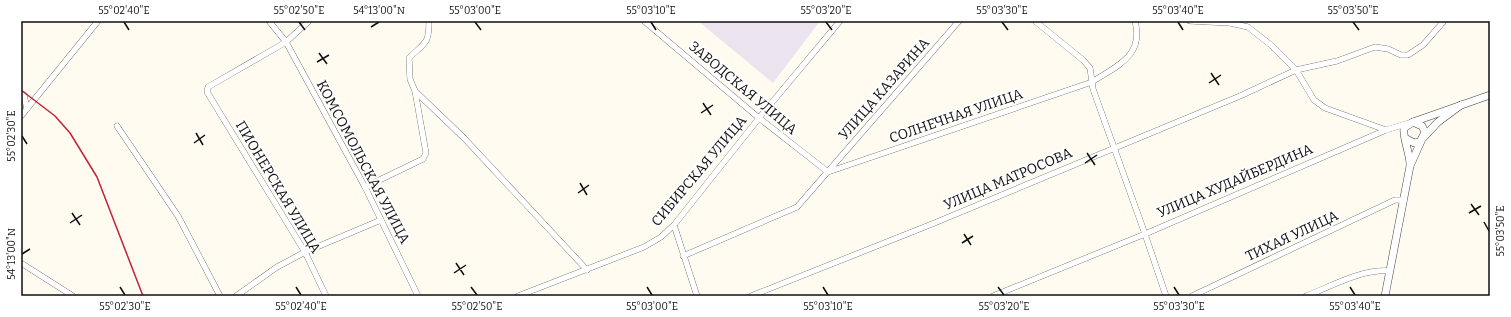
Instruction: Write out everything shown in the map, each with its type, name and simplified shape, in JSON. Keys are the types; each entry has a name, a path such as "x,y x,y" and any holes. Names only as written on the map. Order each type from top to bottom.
{"street":[{"path":"21,116 98,21"},
{"name":"КОМСОМОЛЬСКАЯ УЛИЦА","path":"269,21 286,42 365,187 418,296"},
{"path":"286,42 309,21"},
{"path":"365,187 423,159 426,153 415,91 410,79 409,58 427,41 429,37 429,21"},
{"name":"ЗАВОДСКАЯ УЛИЦА","path":"644,21 759,118 828,172"},
{"name":"СИБИРСКАЯ УЛИЦА","path":"518,296 644,247 661,237 674,225 759,118 840,21"},
{"name":"УЛИЦА КАЗАРИНА","path":"684,256 797,207 959,21"},
{"path":"1035,21 1083,60 1090,68 1093,89 1166,296"},
{"name":"СОЛНЕЧНАЯ УЛИЦА","path":"828,172 1092,82 1120,64 1134,50 1138,39 1135,21"},
{"path":"1190,21 1230,23 1248,27 1271,45 1296,70 1314,100 1325,108 1386,130"},
{"name":"УЛИЦА МАТРОСОВА","path":"751,296 932,224 1240,96 1296,70 1337,61 1375,47 1388,48 1401,55 1408,55 1423,44 1444,21"},
{"name":"ПИОНЕРСКАЯ УЛИЦА","path":"286,42 208,87 207,92 305,252 326,296"},
{"path":"415,91 464,138 587,270"},
{"path":"21,93 24,95 27,109"},
{"name":"УЛИЦА ХУДАЙБЕРДИНА","path":"993,296 1145,234 1386,130 1490,95"},
{"path":"1395,127 1405,138 1414,143 1422,139 1438,122 1461,105"},
{"path":"1385,296 1410,166 1410,152 1403,131 1410,123 1416,122 1422,126 1425,132 1410,166"},
{"path":"117,126 178,216 220,296"},
{"name":"ТИХАЯ УЛИЦА","path":"1192,296 1396,200 1404,200"},
{"path":"236,296 277,267 305,252 381,220"},
{"path":"674,225 696,296"},
{"path":"21,262 73,296"},
{"path":"1306,296 1364,273 1379,270 1389,271"}],"shaded area":[{"path":"698,21 820,21 773,83"}],"railway":[{"path":"21,90 55,116 70,133 97,177 143,296"}]}
